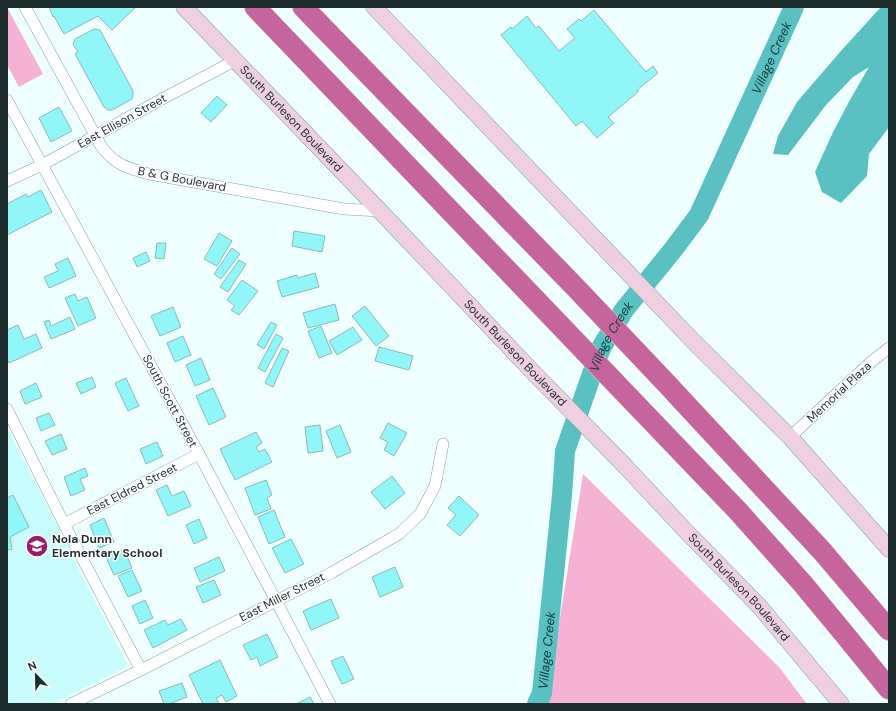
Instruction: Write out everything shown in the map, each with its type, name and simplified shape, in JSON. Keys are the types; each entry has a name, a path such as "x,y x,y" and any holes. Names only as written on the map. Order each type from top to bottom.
{"highway":[{"path":"255,7 737,510 803,584 889,689"},
{"path":"303,7 576,288 666,383 822,551 889,630"}],"main road":[{"name":"South Burleson Boulevard","path":"184,7 760,607 841,704"},
{"path":"374,7 694,342 790,437 889,549"}],"street":[{"name":"B & G Boulevard","path":"25,7 95,136 106,153 116,162 125,167 149,174 344,209 380,211"},
{"name":"East Ellison Street","path":"7,181 42,165 236,60"},
{"name":"South Scott Street","path":"7,100 199,454 330,704"},
{"name":"Memorial Plaza","path":"790,437 871,362 889,348"},
{"path":"7,409 64,524 141,670"},
{"name":"East Miller Street","path":"71,704 331,573 399,534 420,514 436,486 443,444"},
{"name":"East Eldred Street","path":"64,524 199,454"}],"shaded area":[{"path":"7,7 43,74 19,87 7,65"},
{"name":"Nola Dunn Elementary School","path":"7,427 128,666 53,704 7,704"},
{"path":"583,474 779,667 807,704 544,704 547,699"}],"water":[{"path":"881,7 889,7 889,127 869,154 867,176 841,203 822,192 815,172 833,132 869,67 853,77 826,105 788,155 773,154 778,136 797,102"}],"building":[{"path":"49,7 136,7 112,30 98,16 64,34 54,16 53,17"},
{"path":"594,10 646,72 653,66 658,73 608,117 614,123 597,138 582,121 576,126 501,35 511,27 512,29 527,16 536,28 539,26 559,51 575,38 567,29 579,19 581,21"},
{"path":"94,29 100,30 133,91 132,99 112,110 108,110 104,107 75,54 78,52 73,44 75,39"},
{"path":"217,96 227,105 211,122 201,113"},
{"path":"59,107 72,131 51,142 39,118"},
{"path":"41,190 52,212 7,235 7,204 26,194 28,197"},
{"path":"294,231 325,236 322,252 292,246"},
{"path":"219,233 232,241 217,266 204,259"},
{"path":"157,243 166,243 164,259 155,258"},
{"path":"232,248 240,254 221,279 214,274"},
{"path":"146,252 150,261 137,267 133,258"},
{"path":"68,258 76,276 49,288 44,277 58,271 55,264"},
{"path":"239,260 246,264 228,292 220,287"},
{"path":"315,273 319,287 282,297 277,281 297,275 298,278"},
{"path":"242,280 258,291 239,315 231,310 235,306 227,300"},
{"path":"75,294 78,301 87,297 96,318 78,326 65,298"},
{"path":"335,304 339,320 308,328 303,313"},
{"path":"365,306 389,336 376,346 352,316"},
{"path":"173,307 181,327 160,336 151,316"},
{"path":"70,317 75,329 51,339 44,322 49,320 51,326"},
{"path":"271,322 277,325 264,349 257,345"},
{"path":"18,325 24,339 36,334 42,348 9,363 7,359 7,330"},
{"path":"321,326 332,353 319,358 308,331"},
{"path":"353,327 362,340 337,355 329,341"},
{"path":"276,334 283,338 265,372 258,368"},
{"path":"183,336 191,355 175,362 167,343"},
{"path":"379,347 413,356 409,370 375,361"},
{"path":"282,348 289,351 273,387 265,383"},
{"path":"201,358 210,380 195,386 186,365"},
{"path":"92,377 96,387 81,394 76,383"},
{"path":"126,378 139,406 128,411 115,383"},
{"path":"36,383 42,397 25,404 20,391"},
{"path":"213,388 226,417 209,425 196,396"},
{"path":"49,413 55,425 41,431 36,418"},
{"path":"388,423 407,433 394,456 384,450 388,442 380,438"},
{"path":"320,425 323,451 308,453 305,427"},
{"path":"340,425 351,452 337,458 326,431"},
{"path":"256,432 262,443 256,447 259,452 265,449 272,462 235,480 220,449"},
{"path":"61,434 67,449 52,455 45,441"},
{"path":"157,442 163,456 146,464 140,449"},
{"path":"85,468 88,476 80,479 85,490 71,496 64,477"},
{"path":"392,476 405,493 385,509 371,492"},
{"path":"266,480 272,495 267,498 271,509 255,515 245,488"},
{"path":"167,485 172,496 184,491 191,506 168,516 156,490"},
{"path":"13,495 29,527 10,537 12,549 7,550 7,498"},
{"path":"459,496 479,515 460,536 447,525 456,515 448,508"},
{"path":"274,510 285,537 269,544 258,517"},
{"path":"104,518 114,542 99,548 90,525"},
{"path":"199,519 207,538 194,544 186,525"},
{"path":"291,539 304,564 285,573 272,548"},
{"path":"124,549 132,568 114,575 106,557"},
{"path":"219,557 225,571 200,582 194,568"},
{"path":"395,567 403,587 380,597 372,577"},
{"path":"132,570 142,591 128,597 118,576"},
{"path":"214,580 221,595 203,603 196,587"},
{"path":"331,599 339,618 311,630 303,611"},
{"path":"145,600 153,618 140,624 132,606"},
{"path":"181,619 187,630 153,648 144,630 165,620 168,625"},
{"path":"267,634 278,657 260,666 257,657 251,660 243,645"},
{"path":"343,656 354,679 342,684 331,661"},
{"path":"220,660 237,696 226,702 222,695 216,698 219,704 203,704 189,675"},
{"path":"182,683 187,697 169,704 164,704 159,691"},
{"path":"310,697 314,704 296,704"}],"waterway":[{"name":"Village Creek","path":"537,704 542,693 565,451 601,348 624,310 699,215 794,7"}],"place":[{"name":"Nola Dunn Elementary School","path":"37,546"}]}
